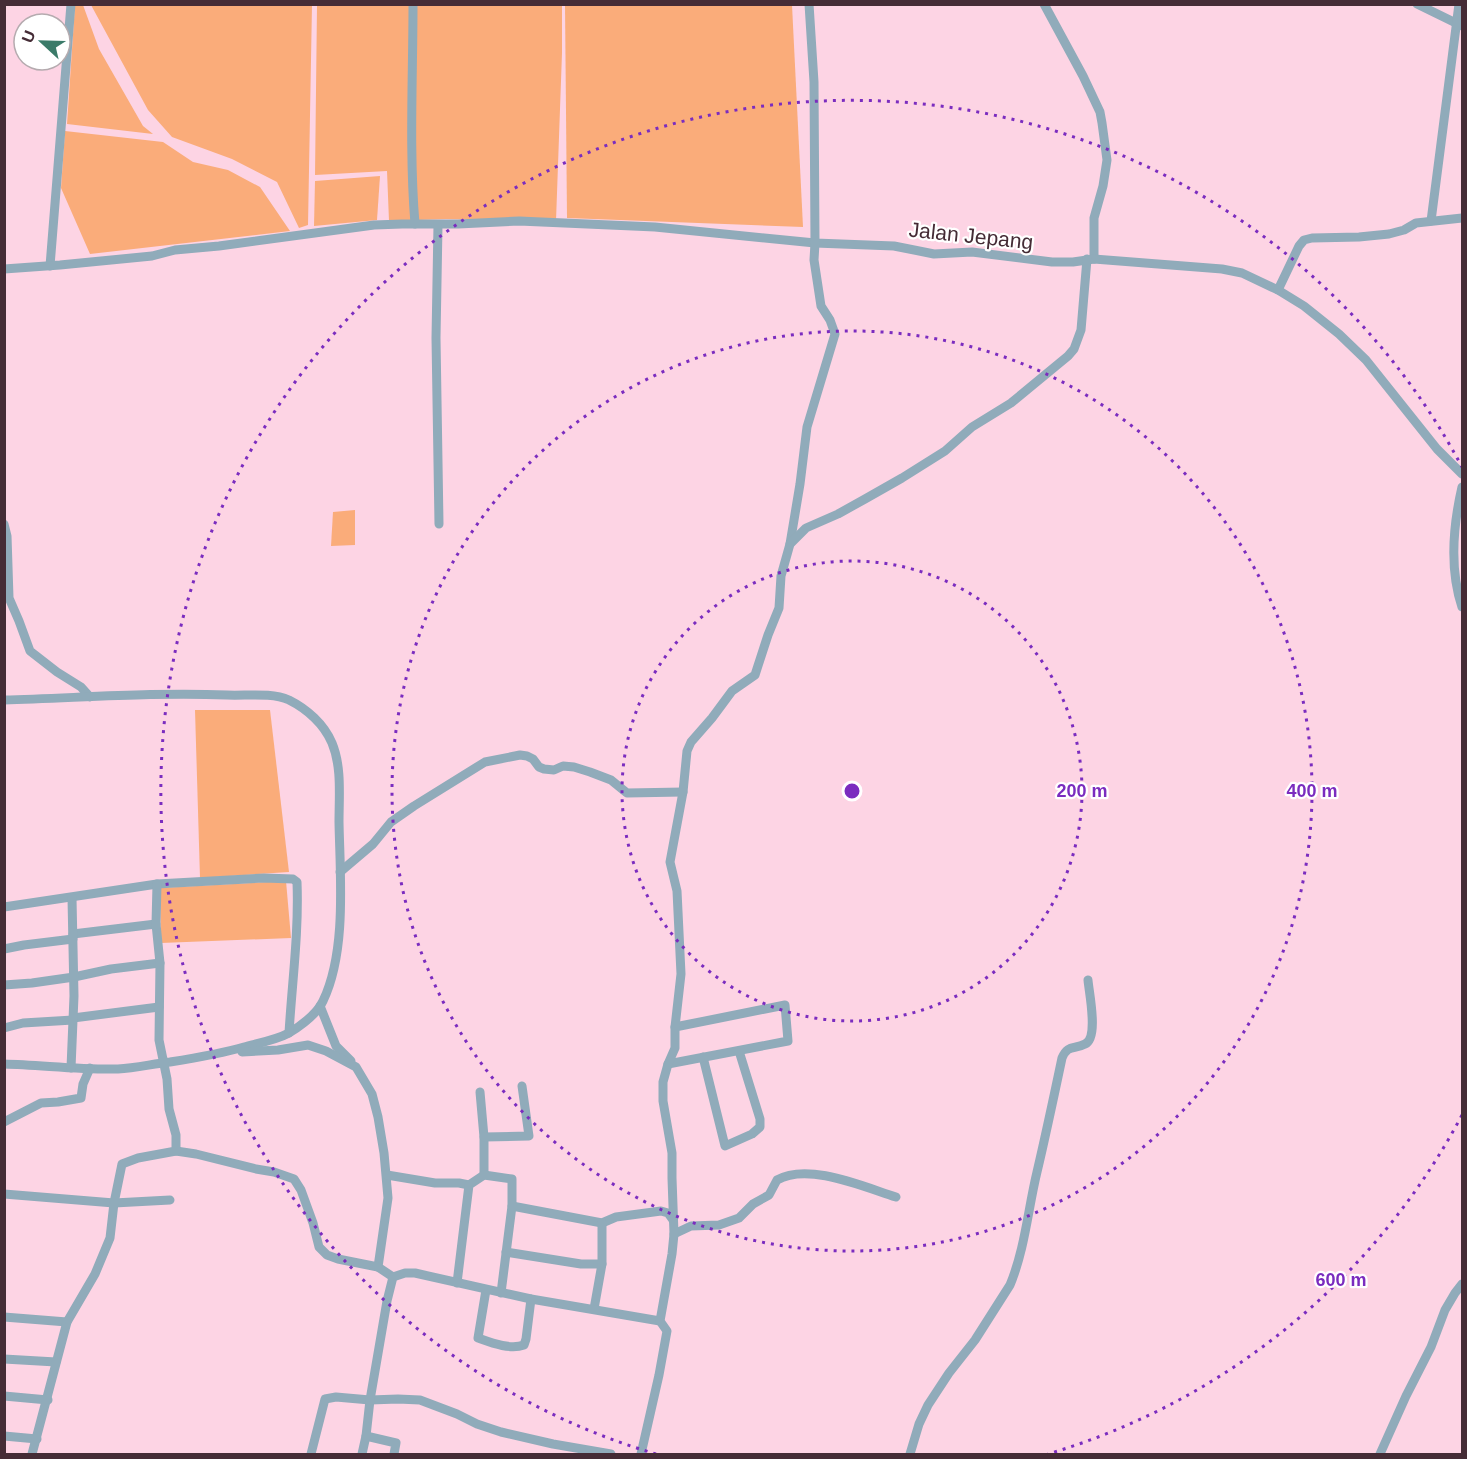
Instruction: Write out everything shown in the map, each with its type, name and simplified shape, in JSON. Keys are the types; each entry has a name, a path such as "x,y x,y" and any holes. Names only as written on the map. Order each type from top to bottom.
{"street":[{"path":"50,266 71,4"},
{"path":"413,4 410,147 415,224"},
{"path":"640,1455 667,1331 660,1321 674,1234 672,1153 663,1101 663,1082 675,1048 681,975 677,891 670,862 683,792 687,751 691,742 732,691 755,675 768,635 780,608 781,576 790,544 807,427 835,334 822,306 814,260 814,82 809,4"},
{"path":"790,544 806,528 838,514 945,451 972,427 1011,403 1074,349 1081,330 1094,218 1107,160 1100,112 1044,4"},
{"path":"1418,4 1459,24"},
{"path":"1431,221 1459,24 1459,4"},
{"path":"1278,290 1304,240 1389,234 1404,230 1416,223 1462,218"},
{"name":"Jalan Jepang","path":"4,269 152,255 175,250 374,225 519,221 655,227 815,243 894,246 934,254 972,252 1052,262 1090,259 1222,269 1242,273 1278,290 1304,306 1339,334 1366,360 1437,449 1462,474"},
{"path":"438,225 436,350 439,524"},
{"path":"1462,487 1453,561 1462,607"},
{"path":"4,524 7,536 9,598 30,651 81,687 90,697"},
{"path":"4,700 148,694 268,696 289,700 306,711 326,731 336,756 340,789 339,934 335,962 320,1006 306,1021 278,1038 227,1052 139,1067 71,1068 4,1064"},
{"path":"340,872 373,844 391,822 414,806 485,762 506,757 527,756 544,769 574,767 611,780 627,793 683,792"},
{"path":"4,907 158,884 264,878 296,880 298,894 296,954 289,1033"},
{"path":"158,884 156,924 159,963 159,1040 167,1079 169,1109 177,1135 176,1151"},
{"path":"71,1068 74,977 72,898"},
{"path":"4,949 156,924"},
{"path":"4,985 32,983 159,963"},
{"path":"910,1455 919,1424 928,1405 975,1340 1014,1276 1062,1058 1068,1048 1086,1044 1091,1038 1093,1022 1088,980"},
{"path":"668,1064 788,1041 785,1005 675,1027"},
{"path":"320,1006 336,1046 356,1067 372,1094 378,1118 387,1175 388,1198 378,1267"},
{"path":"4,1028 23,1023 73,1019 159,1007"},
{"path":"227,1052 278,1050 309,1045 356,1067"},
{"path":"703,1057 724,1146 752,1134 760,1127 760,1119 739,1051"},
{"path":"4,1122 41,1103 81,1098 83,1084 90,1068"},
{"path":"484,1137 529,1136 522,1086"},
{"path":"480,1092 484,1137 483,1175"},
{"path":"32,1455 67,1322 95,1274 110,1238 120,1170 123,1163 138,1158 176,1151 274,1172 294,1179 301,1190 319,1246 327,1255 338,1259 378,1267 393,1276 415,1273 531,1299 660,1321"},
{"path":"674,1234 691,1226 719,1225 739,1218 753,1204 769,1195 779,1179 794,1174 820,1174 896,1197"},
{"path":"387,1175 435,1183 469,1185 483,1175 512,1179 512,1206 501,1293"},
{"path":"457,1283 469,1185"},
{"path":"4,1194 114,1203 170,1200"},
{"path":"512,1206 602,1223 616,1217 661,1211 668,1213 673,1220"},
{"path":"594,1310 602,1264 602,1223"},
{"path":"506,1252 581,1264 602,1264"},
{"path":"362,1455 393,1276"},
{"path":"1380,1455 1431,1347 1445,1310 1462,1284"},
{"path":"486,1290 478,1338 492,1343 515,1347 524,1346 531,1299"},
{"path":"4,1317 67,1322"},
{"path":"4,1359 56,1362"},
{"path":"4,1396 48,1400"},
{"path":"311,1455 325,1399 336,1397 420,1400 501,1432 611,1455"},
{"path":"4,1436 37,1439"},
{"path":"366,1436 396,1443 394,1455"}],"shaded area":[{"path":"362,4 562,5 556,221 446,219 389,221 387,171 315,175 317,6"},
{"path":"75,5 83,5 99,49 143,126 153,134 67,124"},
{"path":"91,5 312,5 308,225 299,228 277,182 232,159 172,137 148,110"},
{"path":"565,5 792,5 803,227 567,218"},
{"path":"65,131 163,142 193,162 228,170 260,187 290,231 90,254 61,188"},
{"path":"380,176 377,220 314,226 315,181"},
{"path":"355,510 355,545 331,546 333,512"},
{"path":"195,710 270,710 289,872 200,878"},
{"path":"286,881 291,938 161,943 160,888"}]}
